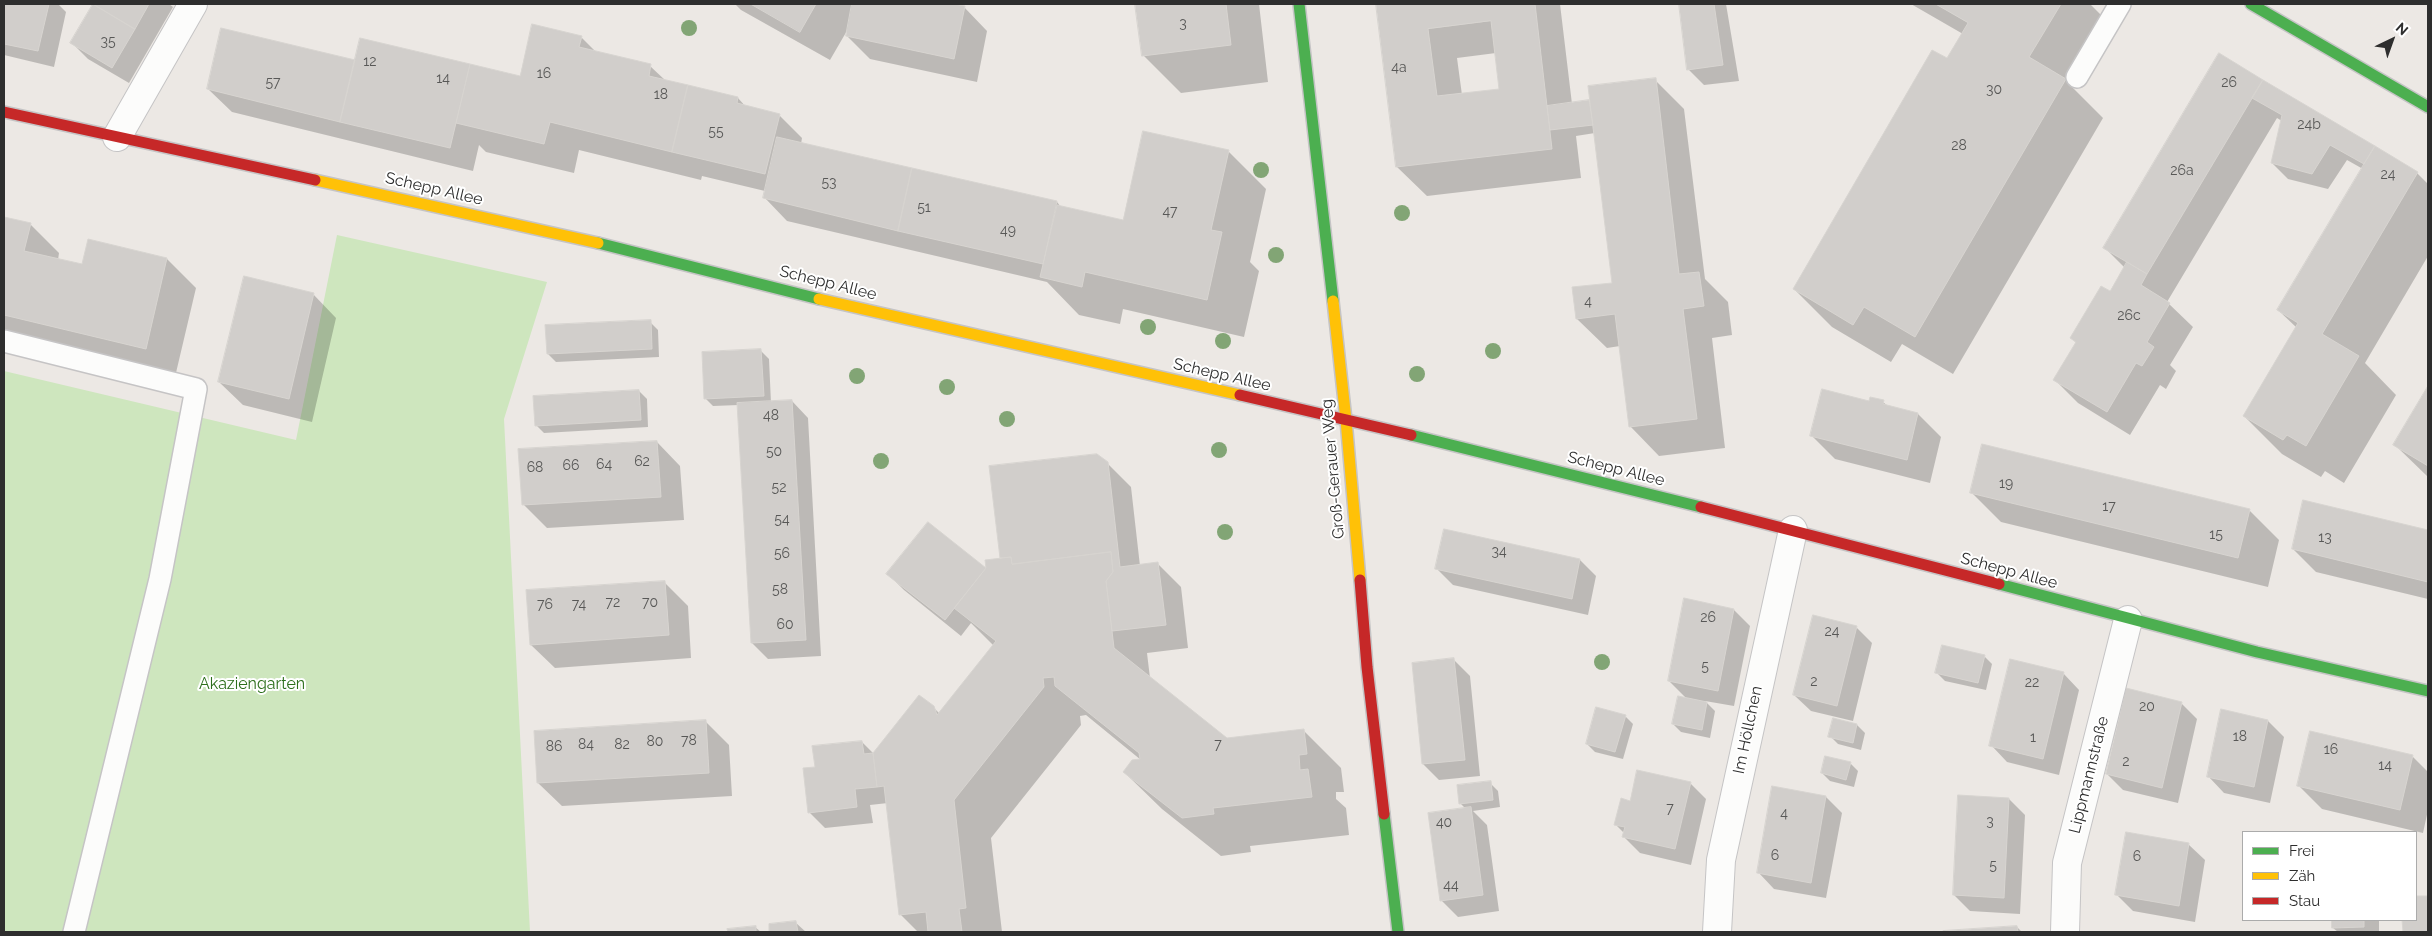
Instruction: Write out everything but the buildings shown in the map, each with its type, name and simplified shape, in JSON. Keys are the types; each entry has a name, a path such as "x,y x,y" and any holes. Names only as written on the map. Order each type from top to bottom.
{"street":[{"path":"117,137 193,4"},
{"name":"Groß-Gerauer Weg","path":"1298,4 1346,420 1368,667 1398,932"},
{"path":"2251,4 2428,107"},
{"name":"Schepp Allee","path":"4,112 634,251 818,299 1346,420 1793,530 2128,620 2428,691"},
{"name":"Im Höllchen","path":"1718,932 1721,860 1793,530"},
{"name":"Lippmannstraße","path":"2065,932 2068,863 2128,620"}],"lane":[{"path":"2077,77 2120,4"},
{"path":"4,341 196,389 160,579 74,932"}],"green space":[{"name":"Akaziengarten","path":"337,235 547,282 504,419 530,932 4,932 4,371 296,440"}],"traffic: fast":[{"path":"1299,4 1333,301"},
{"path":"2251,4 2428,107"},
{"path":"598,243 819,299"},
{"path":"1411,435 1701,507"},
{"path":"1999,584 2257,652 2428,691"},
{"path":"1384,814 1398,932"}],"traffic: slow":[{"path":"315,180 598,243"},
{"path":"819,299 1240,395"},
{"path":"1333,301 1360,580"}],"traffic: jam":[{"path":"4,112 315,180"},
{"path":"1240,395 1411,435"},
{"path":"1701,507 1999,584"},
{"path":"1360,580 1367,667 1384,814"}]}
